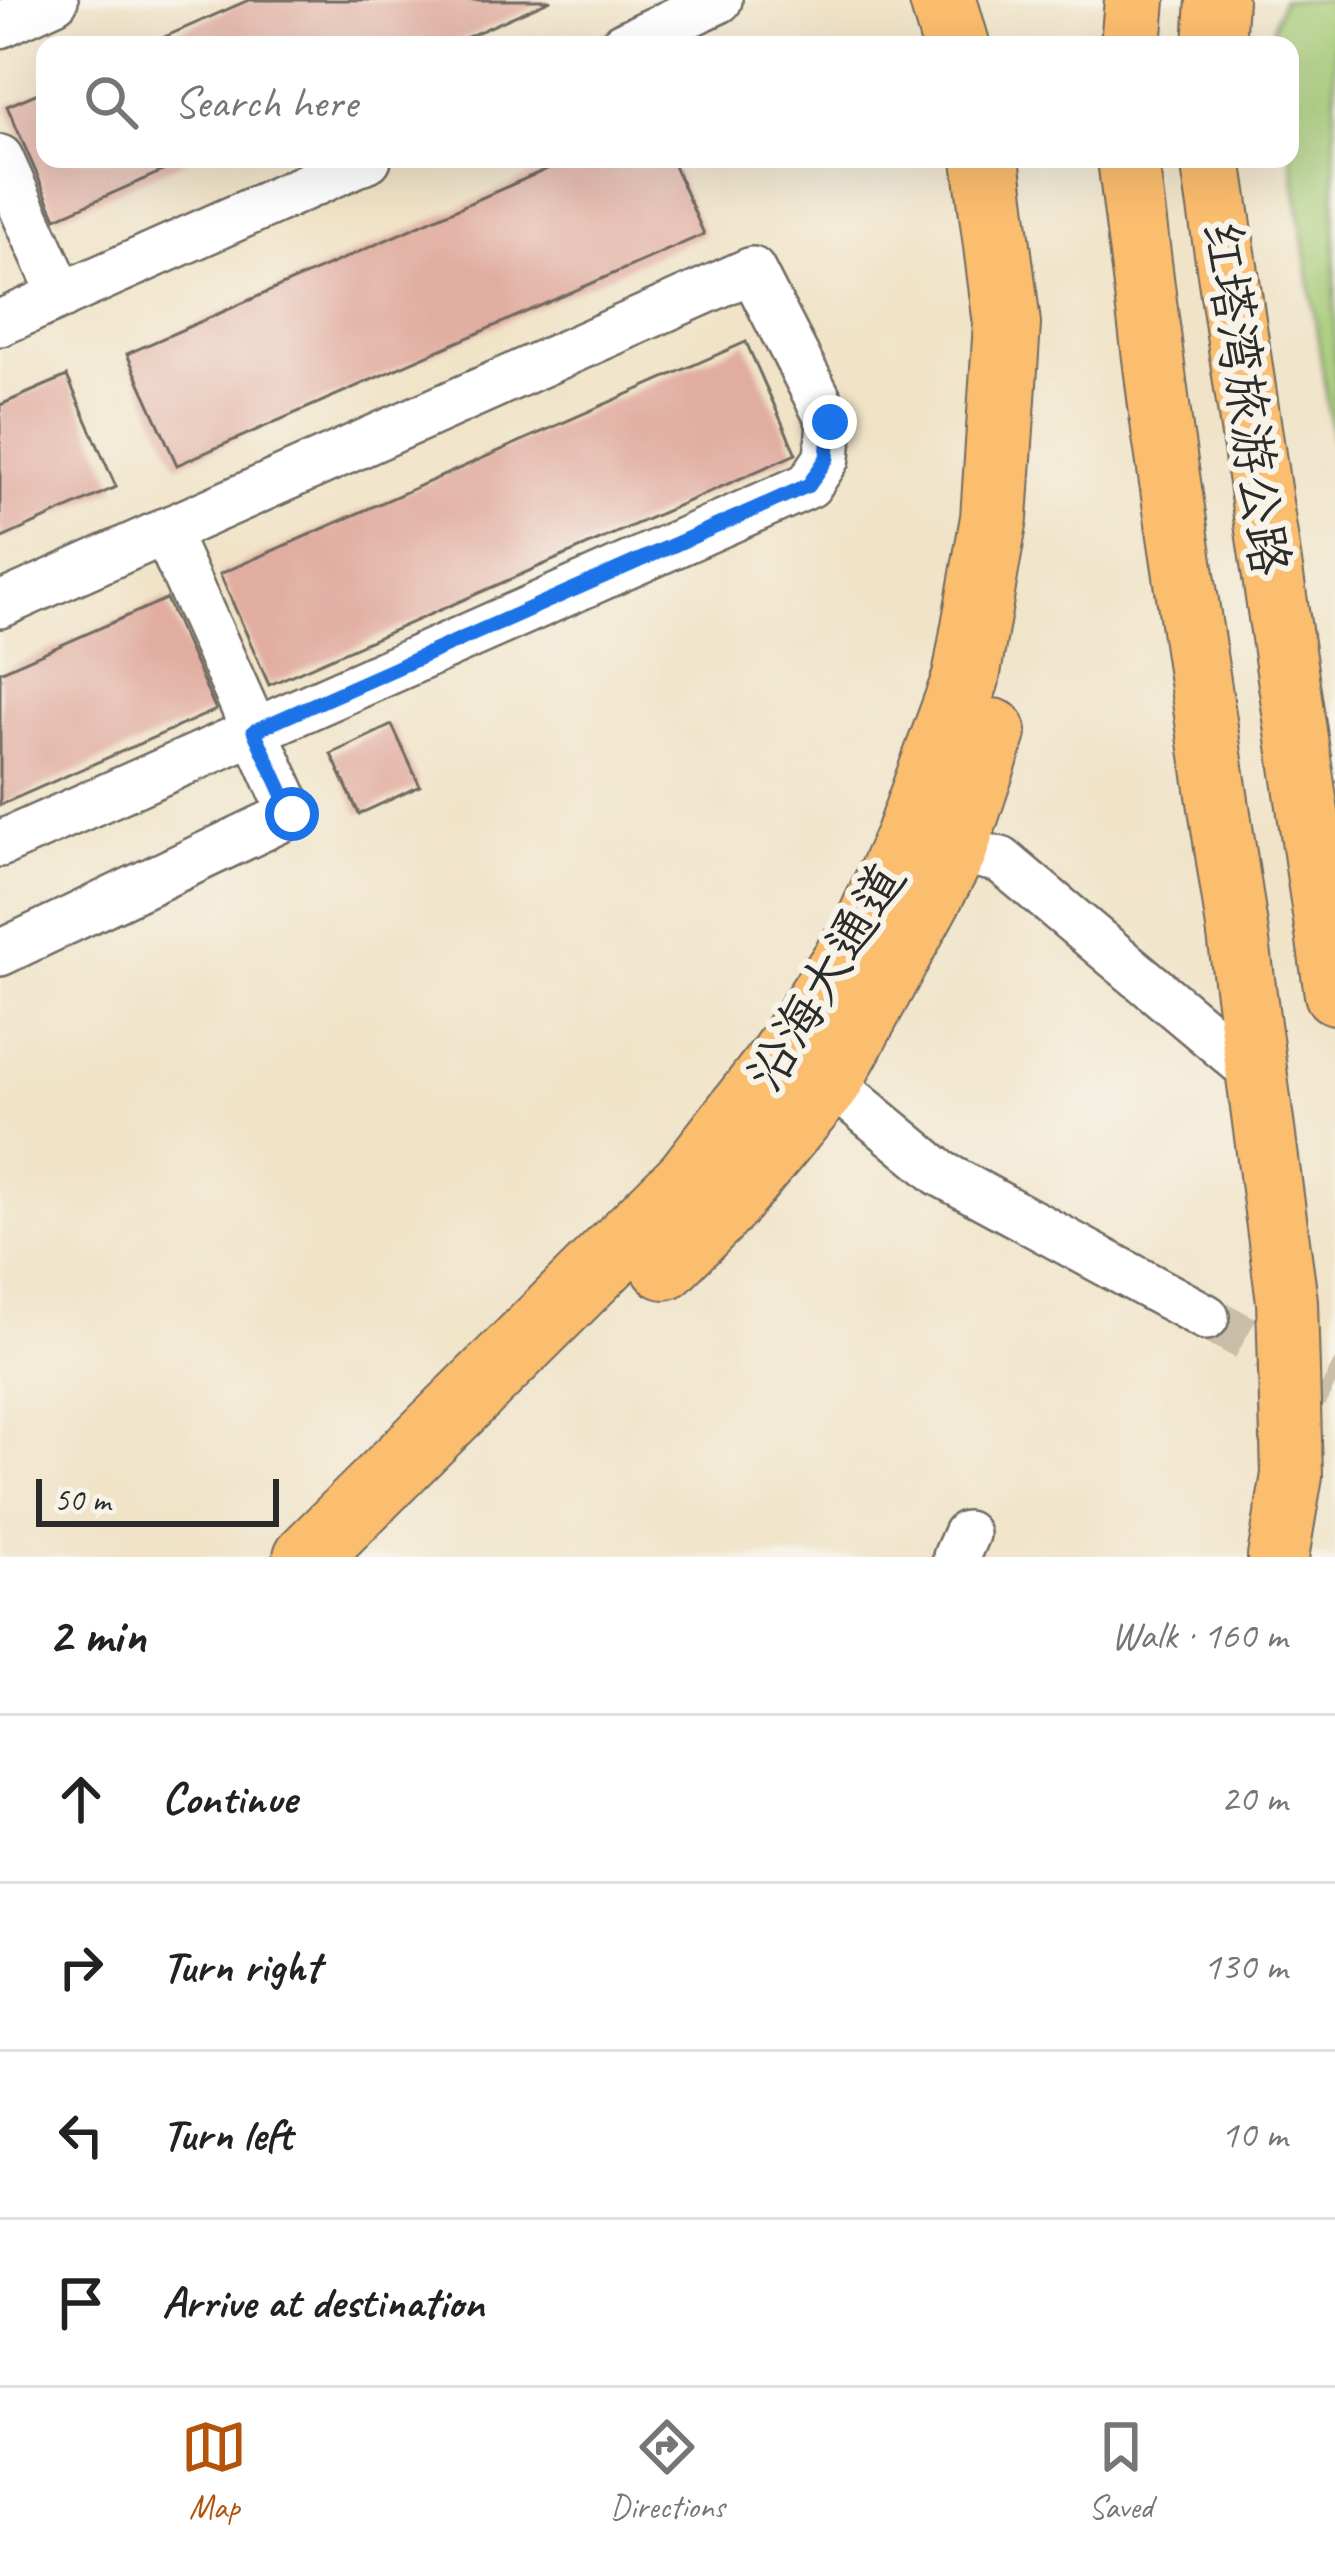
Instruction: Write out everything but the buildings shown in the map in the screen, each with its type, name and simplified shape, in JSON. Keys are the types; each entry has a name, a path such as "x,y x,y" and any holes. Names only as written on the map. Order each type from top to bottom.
{"highway":[{"path":"943,0 953,36"},
{"path":"990,0 1000,36"},
{"name":"沿海大通道","path":"307,1557 689,1178 781,1059 868,926 931,844 994,518 1006,324 987,168"},
{"name":"沿海大通道","path":"365,1557 723,1208 829,1081 931,844 1006,691 1037,521 1046,327 1033,168"}],"main road":[{"path":"1133,36 1135,0"},
{"path":"1129,168 1287,1301 1292,1475 1278,1557"},
{"name":"红塔湾旅游公路","path":"1212,168 1335,994"}],"street":[{"path":"0,25 55,0"},
{"path":"643,24 719,0"},
{"path":"0,158 62,296"},
{"path":"0,323 348,168"},
{"path":"0,605 752,270 830,422 827,458 809,485 0,844"},
{"path":"0,952 292,814 165,532"},
{"path":"931,844 1000,860 1257,1075"},
{"path":"829,1081 940,1173 1206,1317"}],"green space":[{"path":"1282,0 1335,0 1335,456 1293,168 1299,168 1299,36 1274,36"}],"tunnel":[{"path":"1206,1317 1335,1386"}],"route":[{"path":"292,814 254,731 809,485 827,458 830,422"}]}
